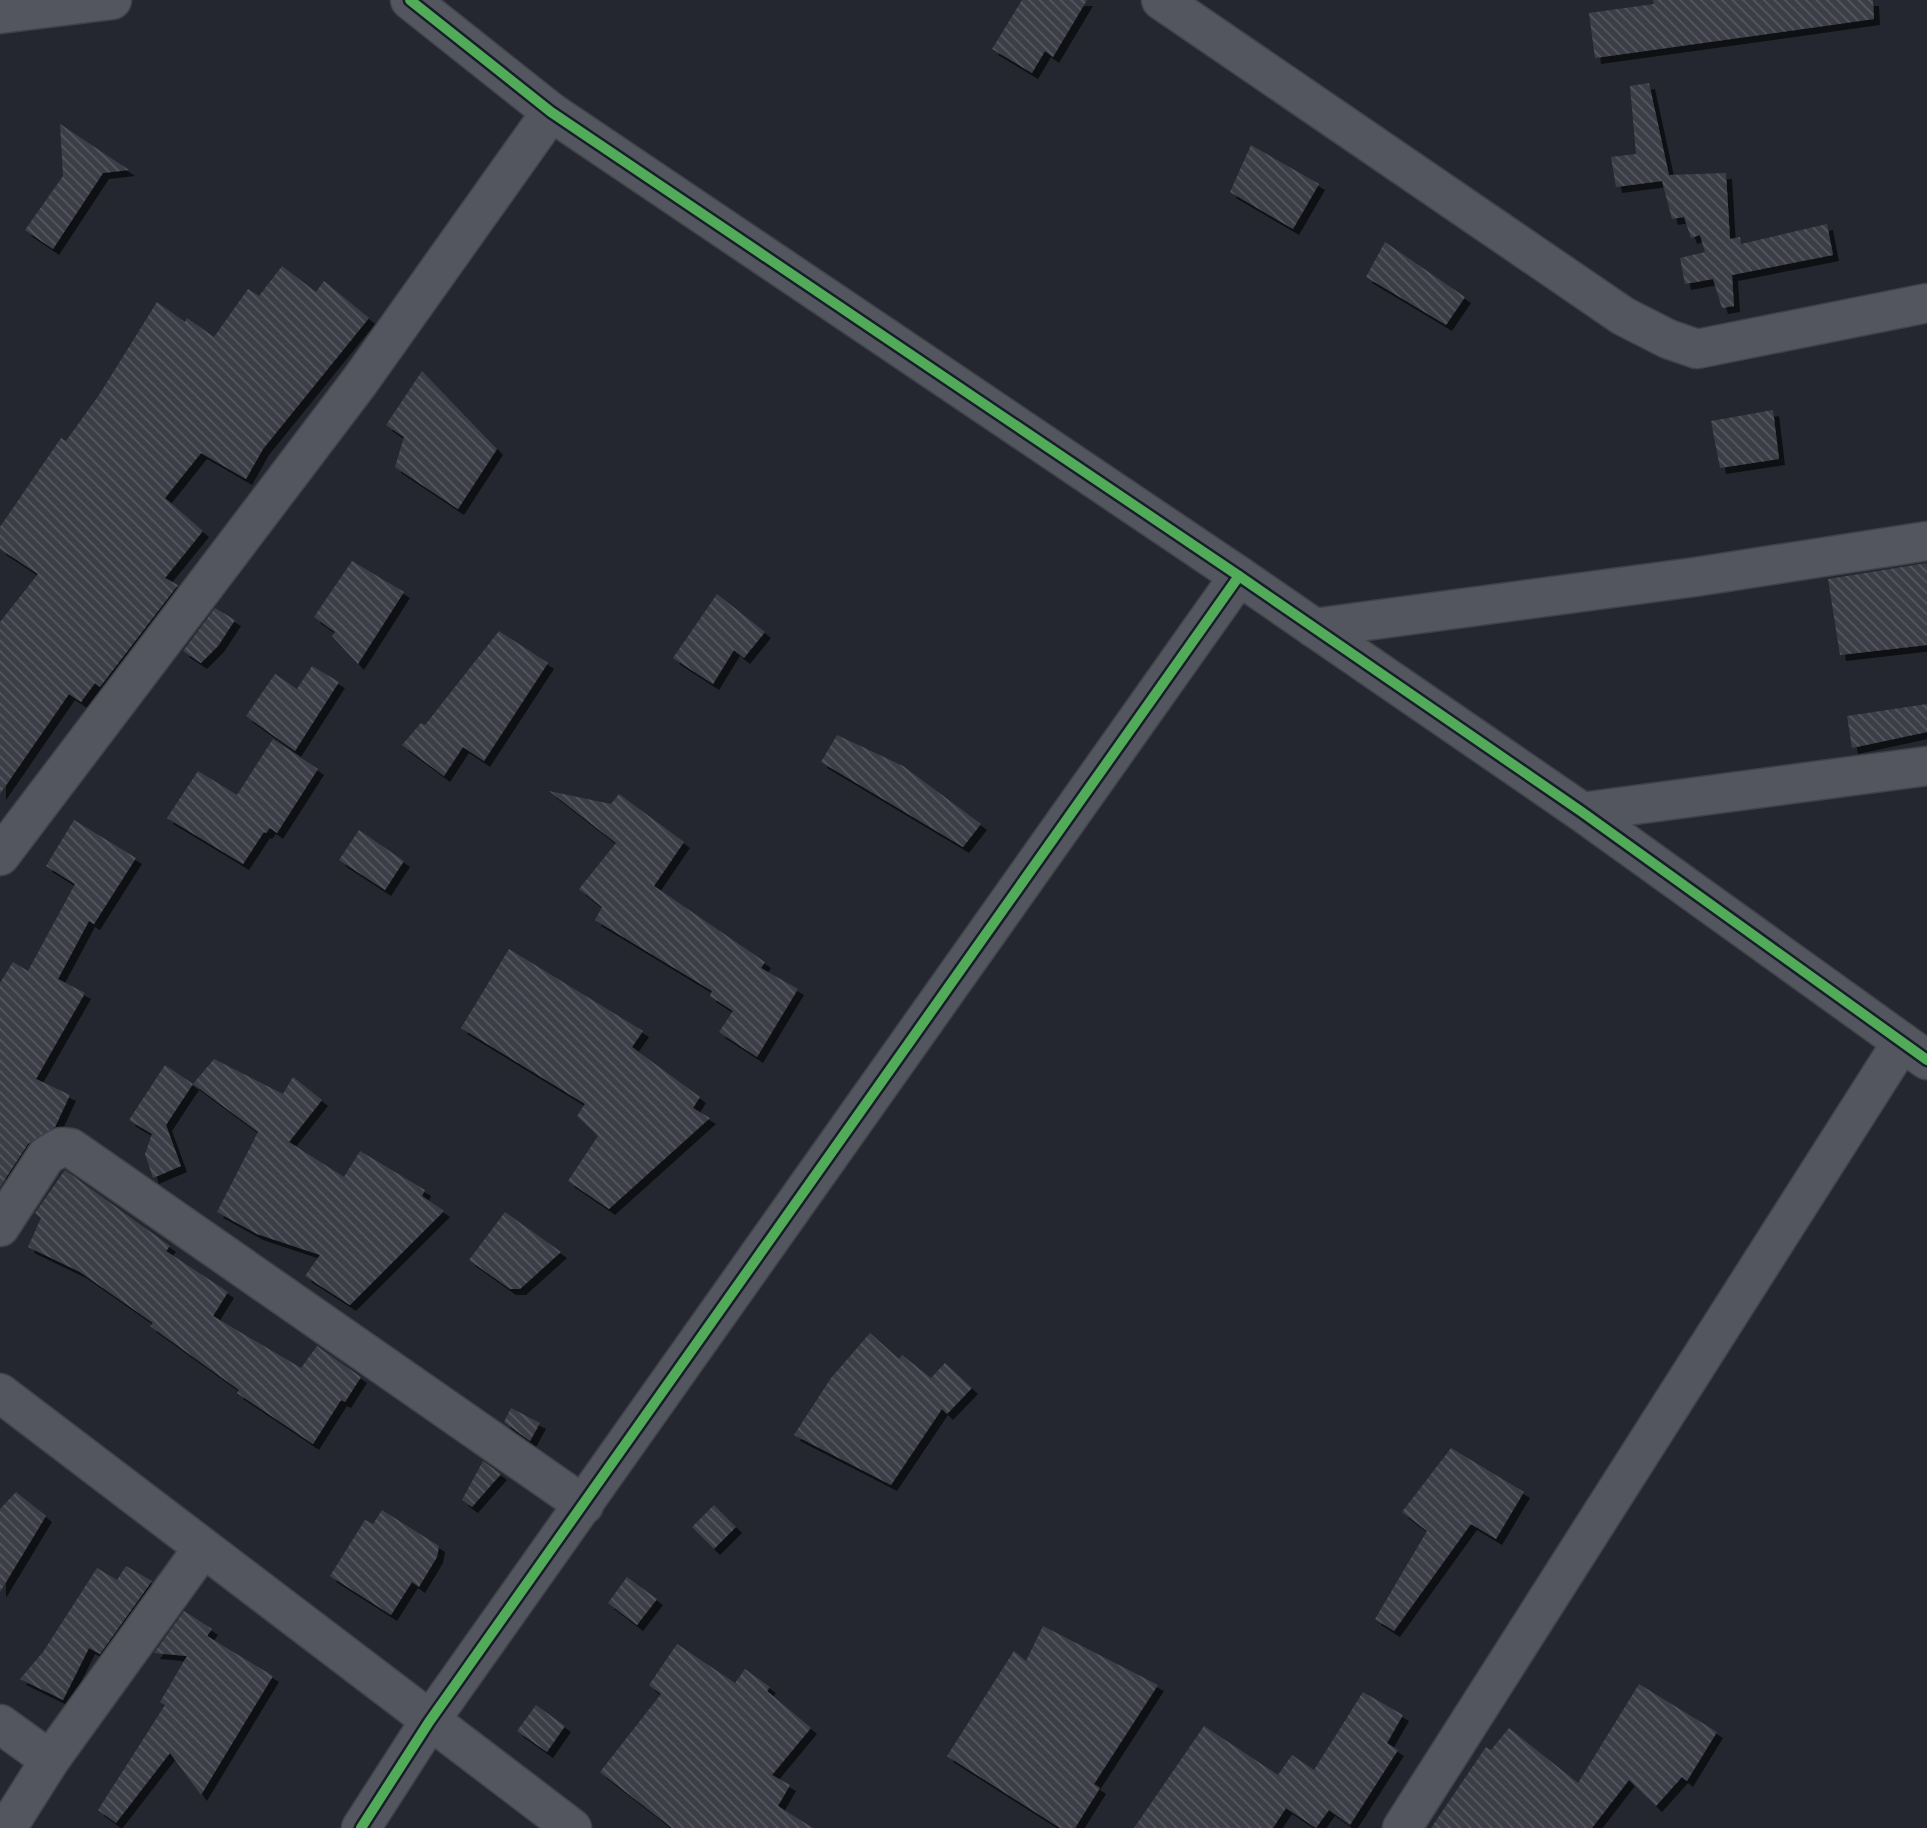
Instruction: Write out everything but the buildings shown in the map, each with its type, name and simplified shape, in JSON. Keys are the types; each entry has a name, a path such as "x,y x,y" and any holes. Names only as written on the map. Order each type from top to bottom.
{"street":[{"path":"0,14 112,0"},
{"path":"410,0 551,112 1239,576 1582,812 1915,1051 1402,1828"},
{"path":"1161,0 1623,316 1668,339 1698,349 1927,303"},
{"path":"0,856 360,381 551,112"},
{"path":"1314,628 1695,577 1927,541"},
{"path":"361,1828 429,1722 1239,576"},
{"path":"1582,812 1927,766"},
{"path":"0,1227 46,1156 61,1147 71,1148 584,1505"},
{"path":"0,1393 429,1722 572,1828"},
{"path":"7,1828 50,1760 203,1549"},
{"path":"0,1724 50,1760"}],"cycle path":[{"path":"410,0 551,112 1239,576 1582,812 1927,1060"},
{"path":"361,1828 429,1722 1239,576"}]}
